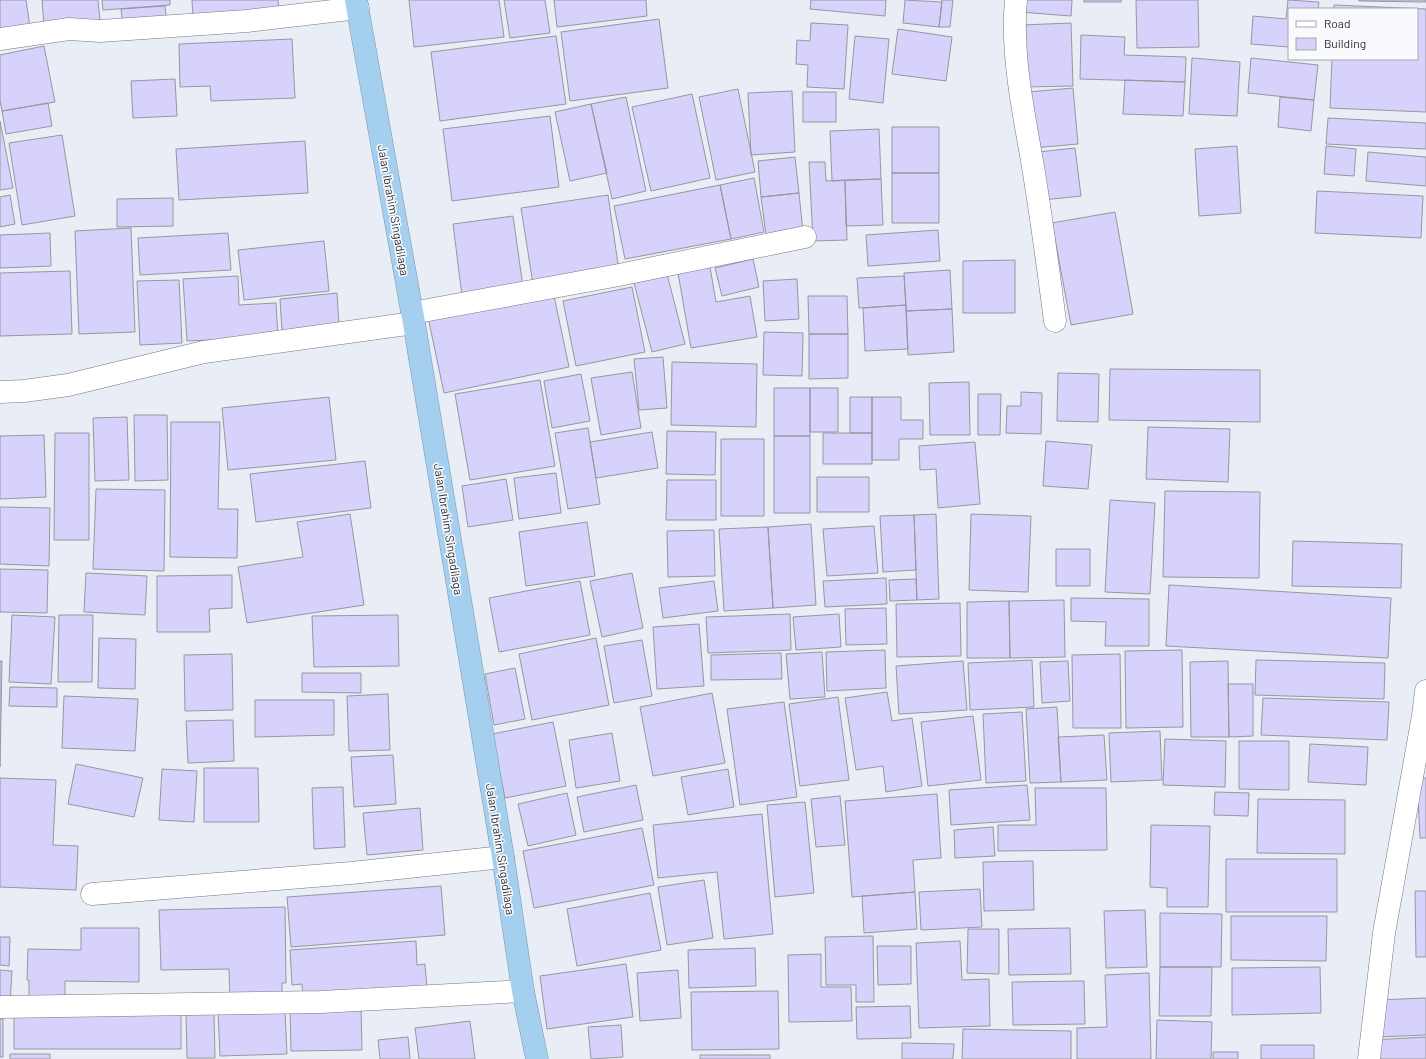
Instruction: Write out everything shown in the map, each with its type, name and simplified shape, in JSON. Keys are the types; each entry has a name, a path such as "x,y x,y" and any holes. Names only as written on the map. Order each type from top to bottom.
{"highway":[{"name":"Jalan Ibrahim Singadilaga","path":"357,4 413,318 503,857 523,991 537,1059"}],"street":[{"path":"1016,0 1016,38 1020,86 1055,321"},
{"path":"0,39 69,29 100,31 247,21 357,4"},
{"path":"0,392 24,391 68,385 204,352 413,318 805,236"},
{"path":"1369,1059 1384,933 1423,716 1426,691"},
{"path":"92,894 351,873 503,857"},
{"path":"0,1007 321,1002 523,991"}],"building":[{"path":"0,0 26,0 30,27 0,31"},
{"path":"42,0 98,0 100,21 44,26"},
{"path":"102,0 170,0 170,5 103,10"},
{"path":"192,0 278,0 279,12 193,17"},
{"path":"409,0 499,0 504,37 414,47"},
{"path":"504,0 545,0 550,33 510,38"},
{"path":"554,0 646,0 647,16 557,27"},
{"path":"811,0 886,0 885,16 810,9"},
{"path":"905,0 942,2 939,27 903,23"},
{"path":"942,0 953,0 950,27 939,27"},
{"path":"1021,0 1072,0 1071,16 1020,12"},
{"path":"1084,0 1121,0 1121,2 1084,2"},
{"path":"1136,0 1198,0 1199,47 1137,48"},
{"path":"1288,0 1319,2 1318,8 1288,8 1288,47 1251,44 1253,16 1286,19"},
{"path":"1426,0 1426,2 1359,1"},
{"path":"1334,5 1403,8 1334,8"},
{"path":"165,6 167,24 123,27 121,9"},
{"path":"1418,9 1426,9 1426,112 1330,108 1332,60 1418,60"},
{"path":"659,19 668,88 570,101 561,32"},
{"path":"811,23 848,25 844,89 807,87 808,65 796,64 797,40 810,41"},
{"path":"1071,23 1073,86 1025,87 1022,25"},
{"path":"898,29 952,37 946,81 892,74"},
{"path":"1081,35 1125,37 1124,55 1186,57 1185,82 1080,79"},
{"path":"556,36 566,104 440,121 431,52"},
{"path":"855,36 889,39 883,103 849,99"},
{"path":"292,39 295,98 211,101 210,86 180,87 179,44"},
{"path":"44,46 55,102 2,111 0,101 0,55"},
{"path":"1192,58 1240,62 1237,116 1189,114"},
{"path":"1251,58 1318,65 1314,100 1248,93"},
{"path":"175,79 177,116 133,118 131,81"},
{"path":"1125,80 1185,82 1183,116 1123,114"},
{"path":"1073,88 1078,144 1033,148 1028,92"},
{"path":"738,89 755,172 716,180 699,97"},
{"path":"792,91 795,152 751,155 748,93"},
{"path":"803,92 836,92 836,122 803,122"},
{"path":"692,94 710,178 651,191 632,107"},
{"path":"626,97 646,191 612,199 591,104"},
{"path":"1280,97 1314,100 1311,131 1278,127"},
{"path":"48,103 52,126 6,134 2,111"},
{"path":"591,104 607,173 570,181 555,112"},
{"path":"550,116 559,187 452,201 443,129"},
{"path":"1328,118 1426,123 1426,149 1326,144"},
{"path":"0,121 13,188 0,190"},
{"path":"892,127 939,127 939,173 892,173"},
{"path":"879,129 881,179 832,181 830,131"},
{"path":"62,135 75,216 22,225 9,143"},
{"path":"305,141 308,193 179,200 176,149"},
{"path":"1237,146 1241,213 1199,216 1195,149"},
{"path":"1326,146 1356,149 1354,176 1324,174"},
{"path":"1075,148 1081,196 1043,200 1038,152"},
{"path":"1368,152 1426,157 1426,186 1366,181"},
{"path":"795,157 799,193 761,197 758,161"},
{"path":"809,162 825,162 826,181 845,180 847,240 813,241"},
{"path":"892,173 939,173 939,223 892,223"},
{"path":"754,178 764,232 731,239 720,185"},
{"path":"881,179 883,225 846,226 845,180"},
{"path":"720,185 731,239 625,259 614,206"},
{"path":"1317,191 1423,196 1421,238 1315,233"},
{"path":"799,193 803,232 766,235 761,197"},
{"path":"10,195 15,224 0,227 0,197"},
{"path":"608,195 619,271 533,284 521,208"},
{"path":"173,198 173,226 117,227 117,199"},
{"path":"1115,212 1133,314 1071,325 1052,223"},
{"path":"513,216 523,287 462,296 453,224"},
{"path":"131,228 135,332 79,334 75,231"},
{"path":"938,230 940,261 868,266 866,235"},
{"path":"50,233 51,266 0,268 0,235"},
{"path":"228,233 231,270 140,275 138,238"},
{"path":"324,241 329,291 244,300 238,250"},
{"path":"753,259 759,287 722,296 715,268"},
{"path":"1015,260 1015,313 963,313 963,261"},
{"path":"710,267 716,302 750,296 757,337 691,348 678,273"},
{"path":"950,270 952,309 906,311 904,273"},
{"path":"70,271 72,334 0,336 0,273"},
{"path":"667,274 685,344 652,352 634,283"},
{"path":"238,276 239,305 276,303 278,337 187,341 183,279"},
{"path":"904,276 906,305 859,308 857,278"},
{"path":"797,279 799,319 765,321 763,281"},
{"path":"179,280 182,343 140,345 137,281"},
{"path":"632,287 645,352 576,366 563,301"},
{"path":"553,291 569,367 444,393 428,317"},
{"path":"337,293 339,326 282,331 280,299"},
{"path":"808,296 847,296 848,334 809,334"},
{"path":"906,305 908,349 865,351 863,308"},
{"path":"952,309 954,352 908,355 906,311"},
{"path":"764,332 803,333 802,376 763,375"},
{"path":"809,334 848,334 848,378 809,379"},
{"path":"663,357 667,408 639,410 634,359"},
{"path":"672,362 757,364 756,427 671,425"},
{"path":"1110,369 1260,370 1260,422 1109,420"},
{"path":"632,372 641,428 601,435 591,378"},
{"path":"1058,373 1099,374 1098,422 1057,421"},
{"path":"581,374 590,421 552,428 544,381"},
{"path":"540,380 555,466 470,480 455,394"},
{"path":"969,382 970,435 930,435 929,383"},
{"path":"774,388 810,388 810,436 774,436"},
{"path":"810,388 838,388 838,432 810,432"},
{"path":"1021,392 1042,393 1041,434 1006,433 1007,406 1021,406"},
{"path":"978,394 1001,394 1000,435 978,435"},
{"path":"329,397 336,460 228,470 222,408"},
{"path":"850,397 872,397 872,433 850,433"},
{"path":"872,397 901,397 901,420 923,420 923,439 899,439 899,460 872,460"},
{"path":"134,415 167,415 168,480 135,481"},
{"path":"127,417 129,480 95,481 93,418"},
{"path":"171,422 220,422 218,509 238,509 237,558 170,557"},
{"path":"1148,427 1230,429 1228,482 1146,479"},
{"path":"588,428 600,504 568,509 555,433"},
{"path":"667,431 716,432 715,475 666,474"},
{"path":"652,432 658,468 596,478 590,442"},
{"path":"55,433 89,433 89,540 54,540"},
{"path":"823,433 872,433 872,464 823,464"},
{"path":"44,435 46,497 0,499 0,436"},
{"path":"774,436 810,436 810,513 774,513"},
{"path":"721,439 764,439 764,516 721,516"},
{"path":"1046,441 1092,445 1088,489 1043,486"},
{"path":"975,442 980,504 938,508 936,469 920,470 919,446"},
{"path":"365,461 371,508 256,522 250,474"},
{"path":"556,473 561,513 519,519 514,478"},
{"path":"817,477 869,477 869,512 817,512"},
{"path":"506,479 513,520 468,527 462,486"},
{"path":"667,480 716,480 716,520 666,520"},
{"path":"96,489 165,490 164,571 93,569"},
{"path":"1165,491 1260,492 1259,578 1163,577"},
{"path":"1110,500 1155,503 1150,594 1105,592"},
{"path":"0,507 50,508 49,566 0,564"},
{"path":"350,514 364,605 247,623 238,567 303,557 297,522"},
{"path":"936,514 939,599 917,600 914,515"},
{"path":"971,514 1031,516 1028,592 969,590"},
{"path":"914,515 916,570 883,572 880,516"},
{"path":"587,522 595,576 526,586 519,532"},
{"path":"811,524 816,605 773,608 768,527"},
{"path":"874,526 878,573 827,576 823,529"},
{"path":"768,527 773,608 724,611 719,529"},
{"path":"714,530 715,576 668,577 667,531"},
{"path":"1293,541 1402,544 1401,588 1292,586"},
{"path":"1056,549 1090,549 1090,586 1056,586"},
{"path":"0,569 48,570 47,613 0,612"},
{"path":"86,573 147,576 145,615 84,612"},
{"path":"632,573 643,628 602,637 590,581"},
{"path":"232,575 232,608 209,609 210,632 157,632 157,576"},
{"path":"886,578 887,604 825,607 823,581"},
{"path":"916,579 917,600 890,601 889,580"},
{"path":"580,581 590,635 499,652 489,598"},
{"path":"714,581 718,611 663,618 659,588"},
{"path":"1169,585 1391,598 1388,658 1166,646"},
{"path":"1071,598 1149,599 1149,646 1105,646 1106,622 1071,621"},
{"path":"1064,600 1065,657 1010,658 1009,601"},
{"path":"1009,601 1010,658 967,658 967,602"},
{"path":"960,603 961,656 897,657 896,604"},
{"path":"886,608 887,644 846,645 845,609"},
{"path":"790,614 791,650 708,653 706,617"},
{"path":"839,614 841,647 796,650 793,617"},
{"path":"12,615 55,617 51,684 9,682"},
{"path":"59,615 93,615 92,682 58,682"},
{"path":"398,615 399,666 314,667 312,616"},
{"path":"699,624 704,686 657,689 653,627"},
{"path":"99,638 136,639 135,689 98,688"},
{"path":"596,638 609,705 532,720 519,654"},
{"path":"642,640 652,696 614,703 604,646"},
{"path":"885,650 886,688 827,691 826,652"},
{"path":"1182,650 1183,727 1126,728 1125,651"},
{"path":"822,652 825,697 790,699 786,654"},
{"path":"781,653 782,679 711,680 711,655"},
{"path":"232,654 233,710 185,711 184,655"},
{"path":"1120,654 1121,728 1073,728 1072,655"},
{"path":"1032,660 1034,707 970,710 968,663"},
{"path":"1256,660 1385,663 1384,699 1255,695"},
{"path":"0,661 2,661 0,767"},
{"path":"963,661 967,710 899,714 896,666"},
{"path":"1068,661 1070,701 1042,703 1040,662"},
{"path":"1228,661 1229,737 1191,737 1190,662"},
{"path":"515,668 525,719 494,725 485,674"},
{"path":"302,673 361,673 361,693 302,692"},
{"path":"1228,684 1253,684 1253,736 1229,737"},
{"path":"10,687 57,688 57,707 9,706"},
{"path":"887,692 892,721 912,718 922,786 886,792 883,766 856,770 845,698"},
{"path":"712,693 725,763 653,776 640,707"},
{"path":"388,694 390,750 349,751 347,696"},
{"path":"64,696 138,699 135,751 62,748"},
{"path":"838,697 849,780 800,786 789,704"},
{"path":"1263,698 1389,702 1387,740 1261,735"},
{"path":"255,700 334,700 334,735 255,737"},
{"path":"784,702 797,797 740,805 727,709"},
{"path":"1057,707 1061,782 1030,783 1026,709"},
{"path":"1022,712 1026,781 986,783 983,714"},
{"path":"973,716 981,780 928,786 921,722"},
{"path":"233,720 234,761 188,763 186,721"},
{"path":"553,722 566,786 505,798 492,734"},
{"path":"1160,731 1162,780 1111,782 1109,733"},
{"path":"612,733 620,781 576,788 569,740"},
{"path":"1104,735 1107,780 1061,782 1058,737"},
{"path":"1165,739 1226,741 1225,787 1163,785"},
{"path":"1239,741 1289,741 1289,790 1239,789"},
{"path":"1310,744 1368,747 1366,785 1308,782"},
{"path":"393,755 396,804 354,807 351,757"},
{"path":"76,764 143,778 134,817 68,804"},
{"path":"204,768 258,768 259,822 204,822"},
{"path":"162,769 197,771 194,822 159,820"},
{"path":"728,769 734,807 688,815 681,777"},
{"path":"0,778 56,780 53,845 78,846 76,890 0,887"},
{"path":"1417,778 1426,778 1426,838 1420,838"},
{"path":"636,785 643,820 584,832 577,797"},
{"path":"1027,785 1030,820 951,825 949,790"},
{"path":"343,787 345,847 314,849 312,788"},
{"path":"1035,788 1106,788 1107,850 998,851 998,825 1036,825"},
{"path":"1215,792 1249,793 1248,816 1214,815"},
{"path":"567,793 576,835 528,846 518,804"},
{"path":"937,794 941,858 913,860 915,892 852,897 845,801"},
{"path":"840,796 845,845 816,847 811,799"},
{"path":"1258,799 1345,800 1345,854 1257,853"},
{"path":"805,802 814,893 775,897 767,805"},
{"path":"420,808 423,850 367,855 363,813"},
{"path":"762,814 773,934 724,939 717,872 658,878 653,825"},
{"path":"1151,825 1210,826 1208,907 1167,907 1167,888 1150,887"},
{"path":"993,827 995,856 955,858 954,830"},
{"path":"642,828 654,885 534,908 523,851"},
{"path":"1226,859 1337,859 1337,912 1226,912"},
{"path":"1033,861 1034,910 984,911 983,862"},
{"path":"704,880 713,938 667,945 658,887"},
{"path":"441,886 445,935 291,947 287,897"},
{"path":"980,889 982,927 921,930 919,892"},
{"path":"1415,891 1426,891 1426,957 1416,957"},
{"path":"915,892 917,929 864,933 862,896"},
{"path":"650,893 661,950 577,966 567,909"},
{"path":"285,907 286,983 282,983 282,999 230,1001 229,969 161,970 159,910"},
{"path":"1145,910 1147,967 1106,968 1104,911"},
{"path":"1160,913 1222,914 1221,967 1160,967"},
{"path":"1231,916 1327,916 1326,961 1231,960"},
{"path":"81,928 139,928 139,982 65,981 65,1002 29,1002 29,980 27,980 28,949 81,950"},
{"path":"1070,928 1071,974 1009,975 1008,929"},
{"path":"968,929 999,929 999,974 967,973"},
{"path":"873,936 874,1002 856,1002 856,985 826,985 825,937"},
{"path":"0,937 10,937 9,966 0,965"},
{"path":"416,941 417,965 425,964 427,989 303,997 302,984 292,985 290,950"},
{"path":"960,941 962,980 989,979 990,1026 919,1028 916,943"},
{"path":"877,946 911,946 911,984 878,985"},
{"path":"755,948 756,986 689,988 688,950"},
{"path":"821,954 821,987 851,987 852,1021 789,1022 788,955"},
{"path":"626,964 633,1017 547,1029 540,976"},
{"path":"1160,967 1212,967 1211,1016 1159,1016"},
{"path":"1320,967 1321,1013 1232,1015 1232,968"},
{"path":"0,970 12,971 10,1004 0,1004"},
{"path":"678,970 681,1018 640,1021 637,973"},
{"path":"1149,973 1151,1059 1077,1059 1077,1028 1107,1027 1105,975"},
{"path":"1084,981 1085,1024 1013,1025 1012,982"},
{"path":"778,991 779,1049 692,1050 691,992"},
{"path":"1426,998 1426,1035 1378,1037 1376,1000"},
{"path":"361,1006 362,1050 291,1051 290,1008"},
{"path":"910,1006 911,1038 857,1039 856,1007"},
{"path":"181,1009 181,1049 14,1049 14,1010"},
{"path":"285,1009 287,1054 220,1056 218,1011"},
{"path":"214,1013 215,1058 187,1058 186,1014"},
{"path":"0,1019 3,1019 3,1057 0,1057"},
{"path":"1157,1020 1212,1022 1211,1059 1156,1059"},
{"path":"470,1021 475,1059 419,1059 415,1028"},
{"path":"621,1025 623,1057 591,1059 588,1027"},
{"path":"963,1029 1071,1031 1071,1059 962,1059"},
{"path":"408,1037 410,1059 380,1059 378,1040"},
{"path":"1426,1037 1426,1059 1373,1059 1372,1040"},
{"path":"902,1043 954,1044 953,1059 902,1059"},
{"path":"1261,1045 1314,1045 1314,1059 1261,1059"},
{"path":"1213,1052 1238,1052 1238,1059 1213,1059"},
{"path":"10,1054 50,1054 50,1059 10,1059"},
{"path":"700,1055 770,1055 770,1059 700,1059"}]}
